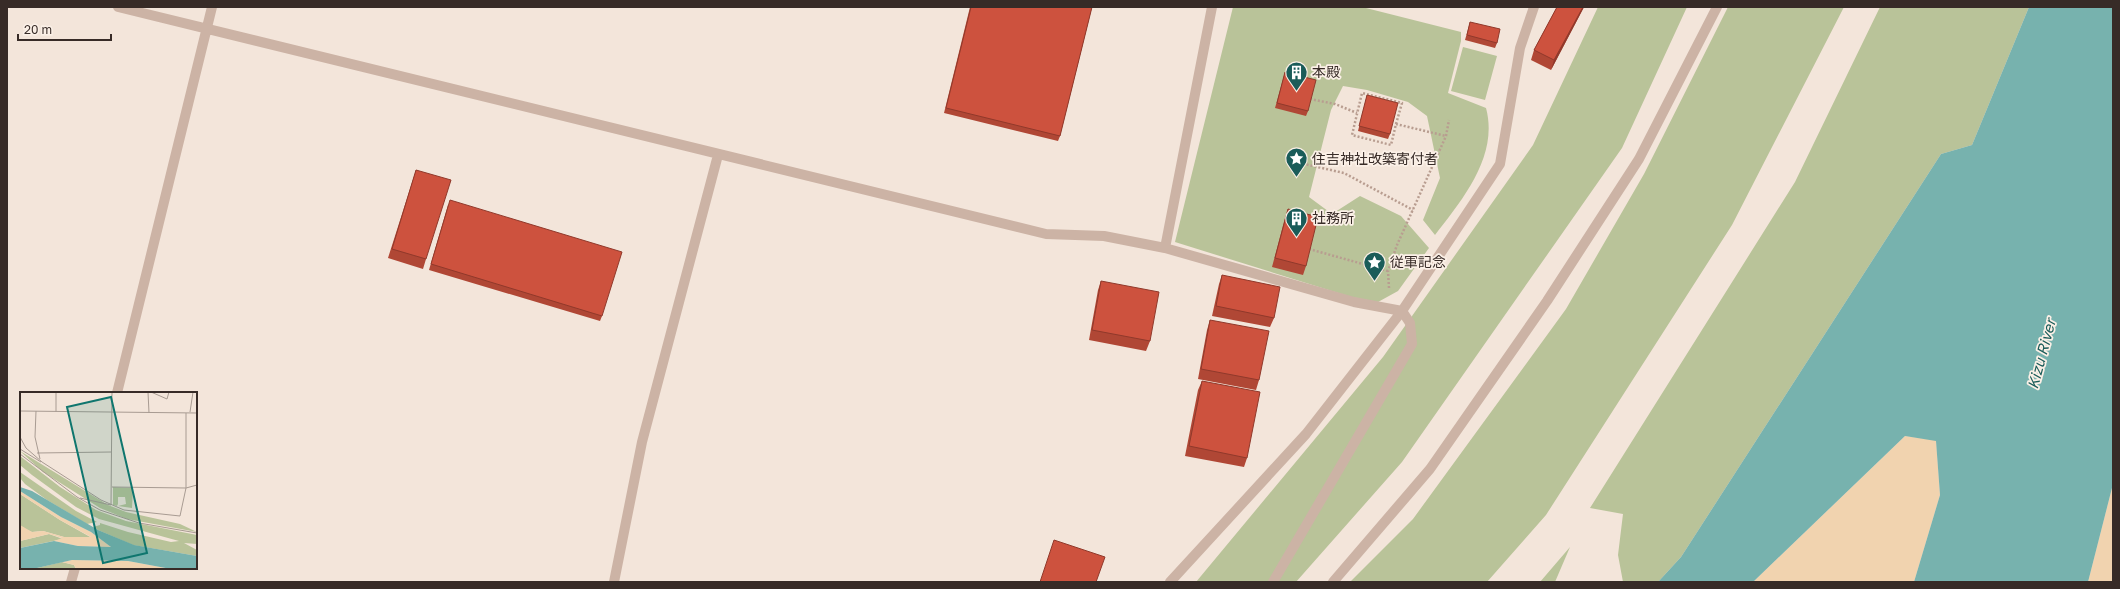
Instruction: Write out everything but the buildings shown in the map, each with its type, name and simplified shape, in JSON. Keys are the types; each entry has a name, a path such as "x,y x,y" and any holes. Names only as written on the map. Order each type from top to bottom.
{"street":[{"path":"118,7 1046,234 1104,236 1165,248 1354,302 1402,311 1410,323 1412,344 1273,582"},
{"path":"117,392 212,7"},
{"path":"1165,248 1212,7"},
{"path":"1170,582 1306,434 1402,311 1500,164 1520,48 1534,7"},
{"path":"1333,582 1430,469 1547,301 1639,159 1717,7"},
{"path":"614,582 642,442 718,155"},
{"path":"71,582 74,569"}],"path":[{"path":"1362,93 1402,103 1396,124 1391,145 1352,135 1362,93"},
{"path":"1310,99 1335,104 1357,113"},
{"path":"1390,309 1388,271 1397,245 1446,136 1449,120"},
{"path":"1396,124 1446,136"},
{"path":"1290,161 1344,173 1413,210"},
{"path":"1309,249 1388,271"}],"green space":[{"path":"1233,7 1362,7 1461,32 1461,41 1448,93 1486,108 1489,126 1487,143 1483,160 1476,176 1456,207 1435,235 1423,220 1440,178 1427,116 1408,102 1367,90 1343,86 1331,110 1309,197 1332,214 1360,196 1401,216 1429,248 1398,291 1378,302 1351,297 1175,242"},
{"path":"1598,7 1687,7 1622,148 1402,462 1296,582 1196,582 1383,357 1533,145"},
{"path":"1728,7 1844,7 1732,225 1546,515 1487,582 1350,582 1413,519 1566,309 1644,174"},
{"path":"1880,7 2029,7 1972,145 1941,154 1681,557 1658,582 1623,582 1618,555 1623,514 1590,508 1795,182"},
{"path":"1463,47 1497,56 1485,100 1451,91"},
{"path":"1570,547 1555,582 1540,582"}],"sand":[{"path":"1905,436 1936,440 1940,495 1914,582 1753,582"},
{"path":"2113,484 2113,582 2088,582"}],"water":[{"name":"Kizu River","path":"2029,7 2113,7 2113,484 2088,582 1914,582 1940,495 1936,441 1905,436 1753,582 1658,582 1681,557 1941,154 1972,145"}],"place":[{"name":"本殿","path":"1296,92"},
{"name":"住吉神社改築寄付者","path":"1296,178"},
{"name":"社務所","path":"1296,238"},
{"name":"従軍記念","path":"1375,282"}]}
